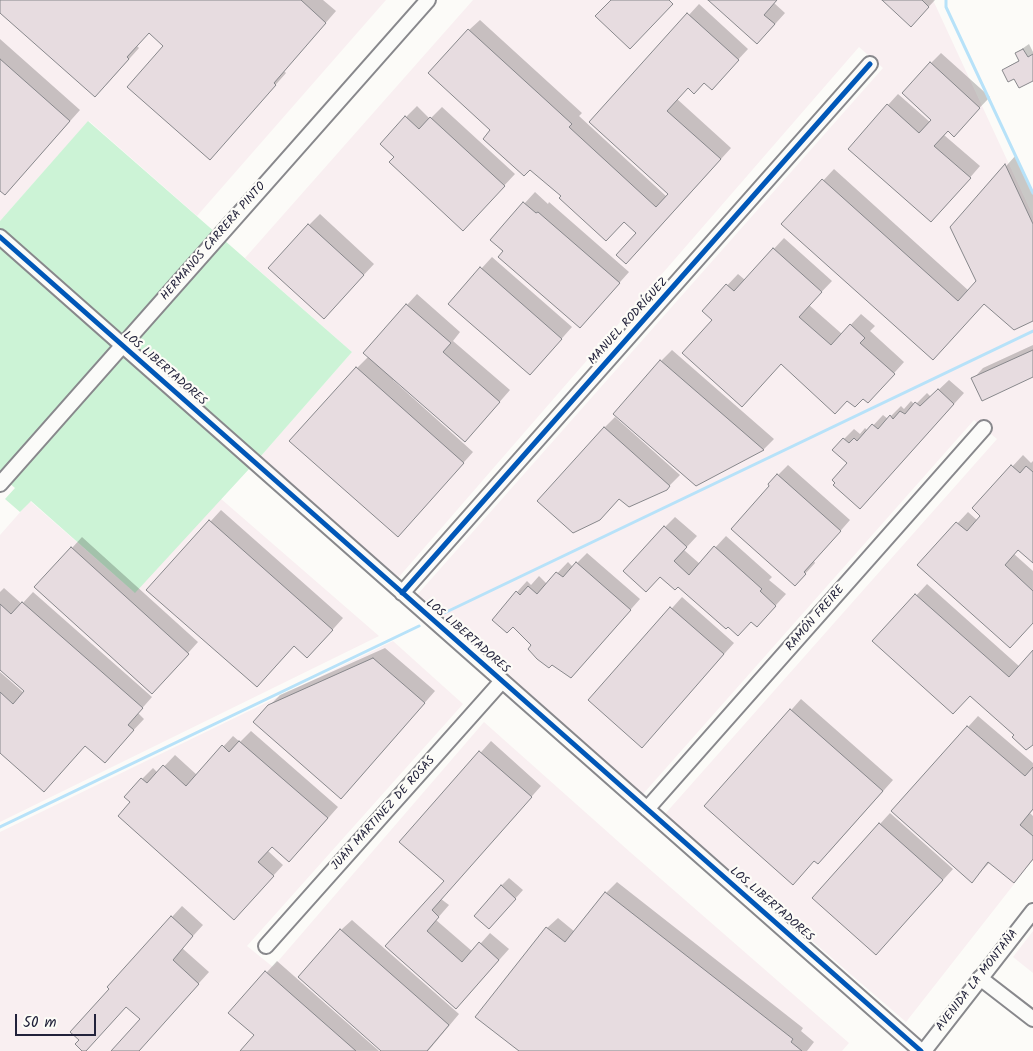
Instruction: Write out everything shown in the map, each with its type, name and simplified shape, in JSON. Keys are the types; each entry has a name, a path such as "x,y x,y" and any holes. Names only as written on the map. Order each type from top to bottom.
{"street":[{"name":"HERMANOS CARRERA PINTO","path":"0,484 428,0"},
{"name":"MANUEL RODRÍGUEZ","path":"402,593 870,64"},
{"name":"LOS LIBERTADORES","path":"0,238 922,1051"},
{"name":"RAMÓN FREIRE","path":"647,809 984,428"},
{"name":"JUAN MARTINEZ DE ROSAS","path":"266,946 502,681"},
{"name":"AVENIDA LA MONTAÑA","path":"922,1051 1033,911"},
{"path":"980,978 1033,1019"}],"shaded area":[{"path":"0,0 386,0 197,216 89,121 0,221"},
{"path":"473,0 933,0 1033,216 1033,860 906,1022 665,814 997,439 974,420 643,794 417,595 883,68 859,47 398,578 261,456 352,352 245,258"},
{"path":"220,498 379,636 0,822 0,535 30,501 134,592"},
{"path":"393,641 463,704 247,946 273,967 484,722 849,1043 842,1051 0,1051 0,832"},
{"path":"1033,931 1033,973 1013,957"}],"green space":[{"path":"88,121 352,352 261,456 135,593 31,501 20,512 5,499 15,488 0,475 0,221"}],"building":[{"path":"0,0 301,0 326,23 274,83 276,85 210,160 127,87 163,46 149,33 95,97 0,13"},
{"path":"611,0 669,0 673,4 630,49 595,16"},
{"path":"708,0 777,0 764,15 775,24 757,44"},
{"path":"882,0 922,0 929,7 911,27"},
{"path":"687,13 739,60 712,90 704,83 694,94 688,88 667,111 721,159 626,264 616,255 636,233 624,222 606,241 559,198 561,196 530,170 524,176 483,139 490,130 428,73 468,29 572,124 569,127 656,207 668,194 589,122"},
{"path":"1023,49 1028,57 1033,54 1033,81 1019,88 1014,79 1008,82 1002,70 1019,61 1015,53"},
{"path":"0,59 70,121 5,195 0,191"},
{"path":"930,62 980,108 954,137 948,131 934,146 971,178 931,222 848,149 887,104 919,133 931,120 902,93"},
{"path":"405,116 419,129 430,117 505,186 463,231 389,162 394,157 380,144"},
{"path":"1005,164 1033,224 1033,321 1014,330 984,304 933,360 781,224 822,179 958,301 976,281 950,227"},
{"path":"523,202 536,213 538,212 620,283 580,328 498,257 503,251 490,240"},
{"path":"308,224 364,275 324,319 268,268"},
{"path":"773,248 822,292 799,317 831,345 850,324 865,338 860,343 895,374 868,403 863,399 855,407 847,401 835,414 781,364 742,407 682,353 712,320 702,311 726,284 734,291"},
{"path":"480,267 562,339 530,375 448,304"},
{"path":"406,304 451,343 443,352 500,402 465,442 363,353"},
{"path":"1033,350 1033,377 982,401 971,378"},
{"path":"660,360 764,450 696,486 613,414"},
{"path":"356,367 464,463 398,537 289,441"},
{"path":"938,389 954,404 860,509 833,485 835,483 832,480 847,463 832,450 843,438 849,443 854,438 857,441 872,424 878,429 890,415 893,419 900,411 905,414 915,402 920,406"},
{"path":"604,427 670,486 667,490 629,507 619,499 600,520 573,533 537,501"},
{"path":"1011,465 1020,473 1026,466 1033,472 1033,563 1018,550 1005,565 1033,591 1033,623 1010,648 917,565 956,522 967,531 980,516 972,508"},
{"path":"777,474 841,531 804,572 806,574 795,586 731,529 769,486 768,484"},
{"path":"209,520 333,630 307,658 294,646 257,687 146,590"},
{"path":"664,526 687,547 674,561 689,575 714,546 762,589 760,591 776,606 757,627 751,622 738,636 728,627 726,629 678,587 675,590 660,577 646,592 623,571"},
{"path":"71,547 189,654 152,694 34,587"},
{"path":"576,562 631,610 571,678 552,665 549,668 537,659 528,649 531,645 513,627 507,633 492,620 516,591 520,595 528,586 537,594 556,572 563,577"},
{"path":"915,594 1009,677 1033,650 1033,745 1026,750 1012,737 1014,735 970,696 953,714 872,641"},
{"path":"22,602 143,708 128,725 134,730 105,763 85,746 44,792 0,753 0,692 13,704 24,691 0,670 0,604 11,614"},
{"path":"670,607 724,654 642,748 588,700"},
{"path":"373,658 425,703 341,799 253,722 268,705"},
{"path":"790,709 883,791 818,864 814,861 793,885 704,806"},
{"path":"967,726 1025,776 1033,767 1033,809 1020,825 1033,836 1033,859 1014,883 988,862 972,883 891,811"},
{"path":"239,741 328,818 289,862 272,847 258,862 274,876 234,920 118,816 130,802 124,797 141,778 147,783 163,765 186,786 222,745 229,752"},
{"path":"479,751 532,797 432,910 439,917 427,931 462,962 479,942 499,960 456,1009 385,946 444,881 399,842"},
{"path":"879,823 943,880 876,955 812,898"},
{"path":"501,885 516,899 489,929 474,916"},
{"path":"605,892 793,1039 791,1042 802,1051 519,1051 475,1017 546,927 565,942"},
{"path":"171,916 193,936 173,960 199,984 139,1051 111,1051 140,1019 126,1007 86,1051 82,1051 75,1044 79,1040 70,1032 109,989 107,987"},
{"path":"340,929 449,1025 427,1051 381,1051 298,977"},
{"path":"265,971 356,1051 240,1051 254,1035 228,1013"}],"waterway":[{"path":"946,0 946,7 1033,193"},
{"path":"438,616 1033,331"},
{"path":"0,827 419,626"}],"cycle path":[{"path":"402,593 870,64"},
{"path":"0,237 921,1051"}]}
